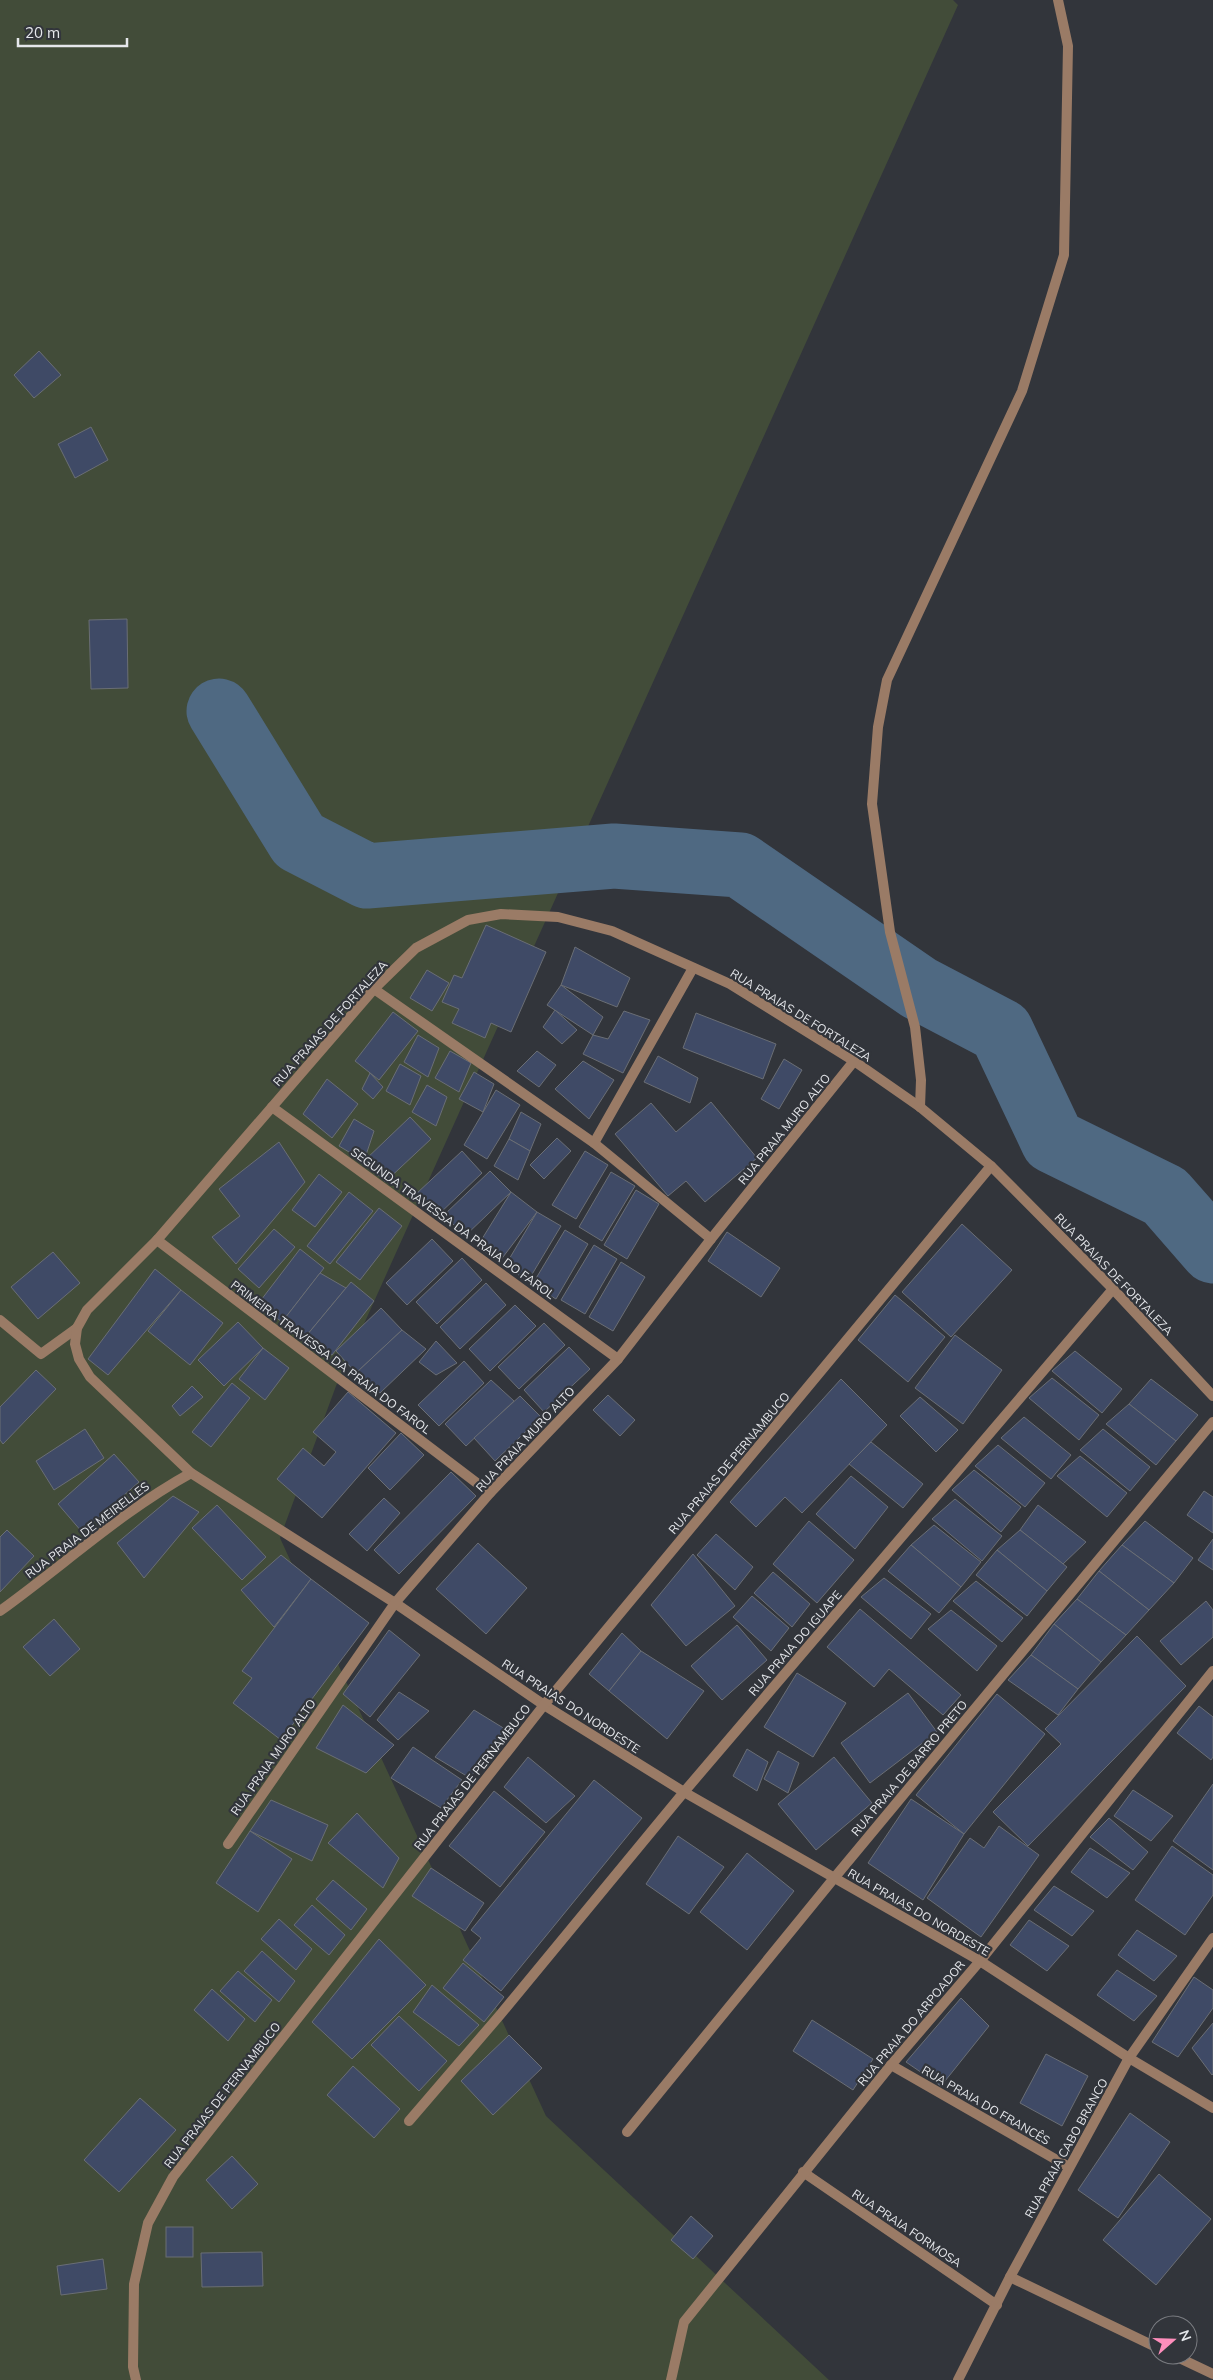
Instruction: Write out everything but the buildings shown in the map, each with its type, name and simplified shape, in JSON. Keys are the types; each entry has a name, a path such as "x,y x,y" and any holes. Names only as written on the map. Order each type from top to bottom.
{"street":[{"path":"920,1107 921,1080 915,1028 890,932 872,804 878,727 887,680 1022,390 1064,254 1068,46 1058,0"},
{"name":"RUA PRAIAS DE FORTALEZA","path":"157,1240 374,989 416,948 468,920 501,914 558,917 612,931 730,984 854,1062 920,1107 991,1166 1113,1290 1213,1396"},
{"path":"594,1143 693,968"},
{"path":"374,989 594,1143 711,1239"},
{"name":"RUA PRAIA MURO ALTO","path":"228,1844 395,1603 490,1493 618,1359 711,1239 854,1062"},
{"name":"SEGUNDA TRAVESSA DA PRAIA DO FAROL","path":"272,1106 618,1359"},
{"name":"RUA PRAIAS DE PERNAMBUCO","path":"136,2380 133,2367 134,2284 148,2223 173,2177 544,1705 991,1166"},
{"path":"0,1320 41,1354 77,1328 87,1310 157,1240"},
{"name":"PRIMEIRA TRAVESSA DA PRAIA DO FAROL","path":"157,1240 490,1493"},
{"name":"RUA PRAIA DO IGUAPE","path":"409,2120 500,2015 684,1792 1113,1290"},
{"name":"RUA PRAIAS DO NORDESTE","path":"77,1328 75,1344 79,1359 90,1377 191,1473 395,1603 544,1705 684,1792 980,1961 1129,2058 1213,2108"},
{"name":"RUA PRAIA DE BARRO PRETO","path":"627,2132 835,1877 1213,1422"},
{"name":"RUA PRAIA DE MEIRELLES","path":"0,1611 160,1490 191,1473"},
{"name":"RUA PRAIA DO ARPOADOR","path":"671,2380 684,2322 803,2172 890,2065 980,1961 1213,1671"},
{"name":"RUA PRAIA CABO BRANCO","path":"958,2380 1010,2277 1129,2058 1213,1938"},
{"name":"RUA PRAIA DO FRANCÊS","path":"890,2065 1069,2167"},
{"name":"RUA PRAIA FORMOSA","path":"803,2172 997,2305"},
{"path":"1010,2277 1148,2343"},
{"path":"1194,2365 1213,2374"}],"green space":[{"path":"0,0 953,0 958,5 336,1386 280,1538 546,2116 829,2380 0,2380"}],"waterway":[{"path":"219,711 299,841 367,876 614,856 740,865 919,988 1001,1031 1053,1141 1165,1196 1213,1251"}]}
